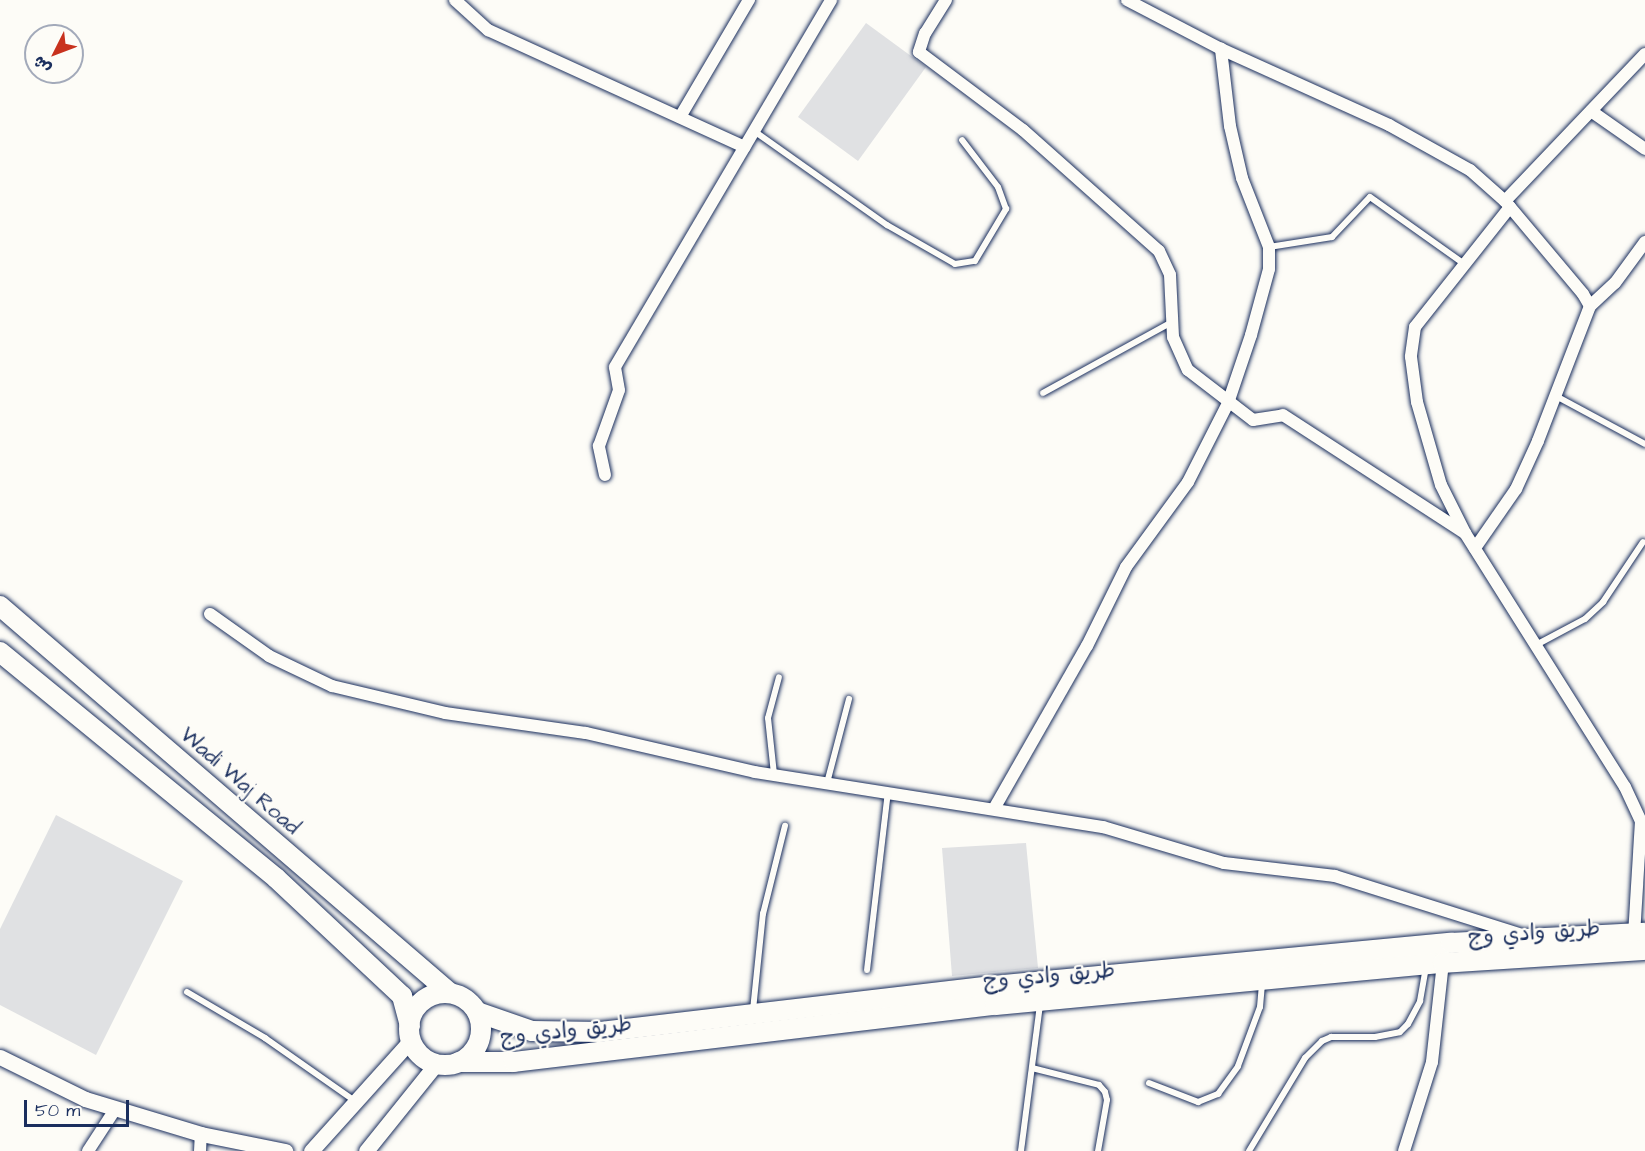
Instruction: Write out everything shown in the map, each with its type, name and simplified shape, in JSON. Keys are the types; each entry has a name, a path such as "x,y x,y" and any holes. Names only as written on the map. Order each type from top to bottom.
{"main road":[{"name":"Wadi Waj Road","path":"0,606 448,992"},
{"path":"0,652 276,878 402,996 410,1033 425,1059 436,1064 459,1062 469,1056 481,1035 477,1012 460,995 448,992 426,998 417,1007 410,1033"},
{"name":"طريق وادي وج","path":"477,1012 505,1025 562,1034 993,986 1535,938 1641,939"},
{"name":"طريق وادي وج","path":"459,1062 514,1062 1041,1001 1435,964 1641,939"}],"street":[{"path":"455,0 489,30 745,147"},
{"path":"680,117 749,0"},
{"path":"604,475 598,446 619,390 615,367 831,0"},
{"path":"946,0 925,33 919,52 1014,122 1160,250 1170,275 1177,350 1188,370 1253,420 1283,415 1465,533"},
{"path":"1127,0 1221,49 1389,125 1470,170 1508,204 1590,306"},
{"path":"995,807 1087,646 1126,567 1188,482 1228,403 1269,269 1269,247 1242,178 1230,126 1221,49"},
{"path":"1641,939 1641,821 1625,787 1465,533 1441,485 1416,402 1410,357 1415,327 1508,204 1645,54"},
{"path":"1591,111 1645,149"},
{"path":"1475,548 1516,489 1590,306 1615,282 1643,248"},
{"path":"210,614 229,632 268,656 332,686 445,713 586,733 774,775 995,807 1103,827 1224,863 1335,876 1535,938"},
{"path":"1404,1151 1432,1062 1435,964"},
{"path":"311,1151 355,1102 410,1033"},
{"path":"0,1057 85,1099 201,1134 285,1151"},
{"path":"366,1151 436,1064"},
{"path":"88,1151 116,1108"},
{"path":"200,1151 201,1134"}],"lane":[{"path":"754,131 887,225 955,264 975,261 1006,208 998,187 962,140"},
{"path":"1269,247 1332,237 1370,197 1464,263"},
{"path":"1043,393 1173,322"},
{"path":"1553,395 1645,444"},
{"path":"1536,645 1585,619 1603,602 1643,542"},
{"path":"774,775 768,718 779,677"},
{"path":"828,783 849,699"},
{"path":"867,970 888,792"},
{"path":"753,1014 763,914 785,826"},
{"path":"1249,1151 1305,1058 1322,1041 1375,1037 1400,1032 1408,1024 1420,1001 1435,964"},
{"path":"1149,1083 1198,1102 1218,1094 1238,1066 1260,1007 1262,980"},
{"path":"187,992 265,1038 355,1102"},
{"path":"1021,1151 1041,1001"},
{"path":"1032,1068 1099,1085 1105,1092 1107,1101 1098,1151"}],"shaded area":[{"path":"866,23 926,67 858,161 798,117"},
{"path":"56,815 183,881 96,1055 0,1005 0,929"},
{"path":"1026,843 1038,968 952,976 942,848"}]}
